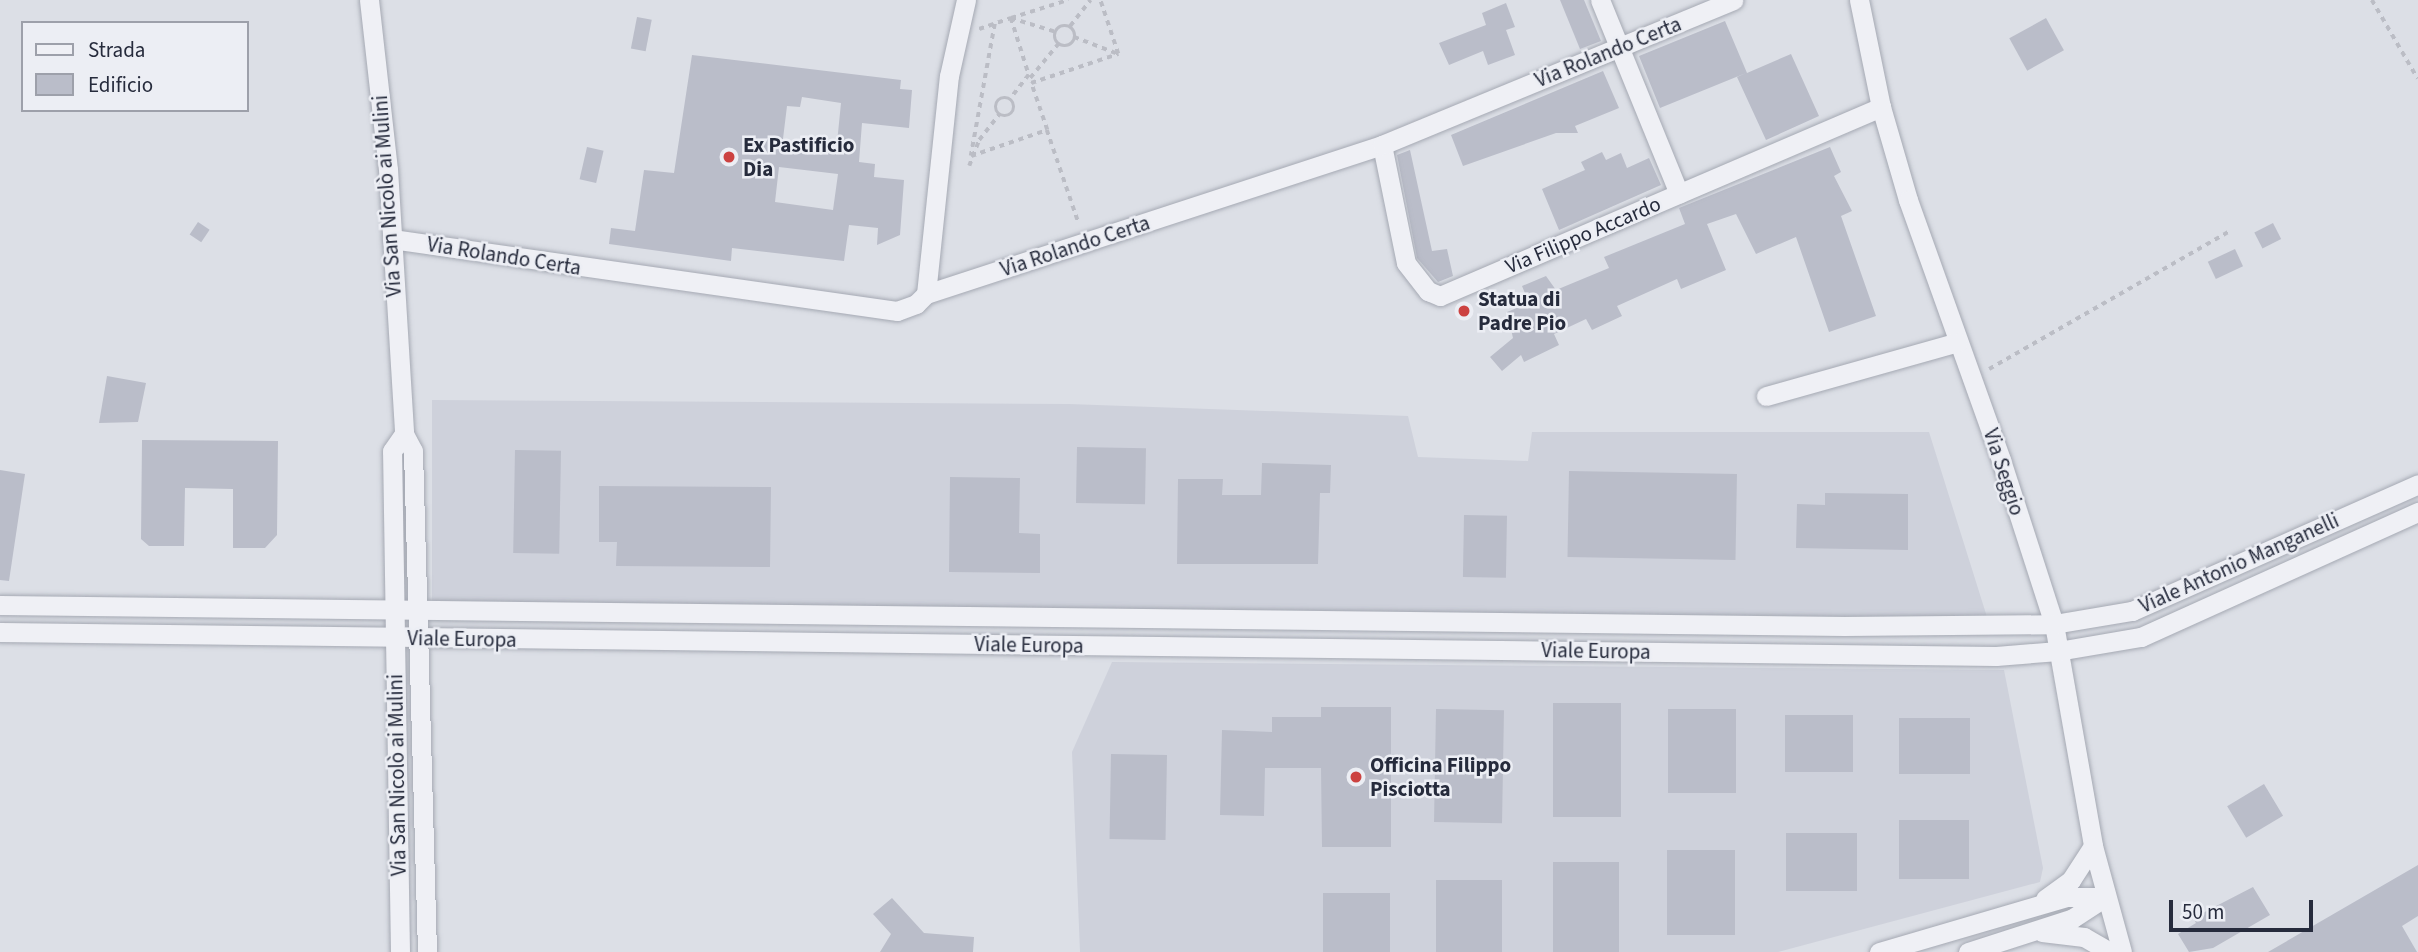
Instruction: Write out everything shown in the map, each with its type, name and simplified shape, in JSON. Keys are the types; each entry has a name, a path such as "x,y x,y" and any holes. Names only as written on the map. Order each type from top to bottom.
{"street":[{"name":"Via San Nicolò ai Mulini","path":"369,0 392,239 404,434 413,451 421,611 427,952"},
{"path":"926,294 937,174 958,31 966,0"},
{"path":"1600,0 1679,194"},
{"name":"Via Rolando Certa","path":"392,239 897,311 916,304 926,294 1382,145 1732,0"},
{"name":"Via Seggio","path":"1859,0 1881,107 2054,624 2093,846 2122,952"},
{"name":"Via Filippo Accardo","path":"1382,145 1406,263 1428,291 1440,296 1881,107"},
{"path":"1766,396 1958,342"},
{"name":"Via San Nicolò ai Mulini","path":"400,952 395,639 397,611 392,451 404,434"},
{"name":"Viale Antonio Manganelli","path":"2054,624 2132,611 2418,484"},
{"path":"2362,509 2373,532"},
{"name":"Viale Antonio Manganelli","path":"2058,652 2141,637 2418,512"},
{"name":"Viale Europa","path":"0,605 1497,622 2054,624"},
{"path":"959,644 960,617"},
{"path":"1496,650 1497,622"},
{"name":"Viale Europa","path":"0,632 395,639 1986,656 2058,652"},
{"path":"2029,909 2071,880 2093,846"},
{"path":"1879,952 2067,897 2105,897"},
{"path":"1968,952 2037,932 2073,918 2105,897"},
{"path":"2037,932 2084,937 2110,952"}],"path":[{"path":"958,31 995,24 1068,0"},
{"path":"1011,18 1056,32 1069,27 1090,0"},
{"path":"1100,0 1118,54"},
{"path":"2372,0 2418,79"},
{"path":"1011,18 1046,130 1086,243"},
{"path":"969,166 995,24"},
{"path":"1069,27 1074,37 1118,54"},
{"path":"1056,32 1059,43"},
{"path":"1059,43 1068,45 1074,37"},
{"path":"999,114 996,103 1010,99 1059,43"},
{"path":"1030,79 1118,54"},
{"path":"971,156 999,114 1012,112 1010,99"},
{"path":"971,156 1046,130"},
{"path":"1972,379 2230,231"}],"shaded area":[{"path":"432,400 1069,404 1408,416 1418,457 1528,461 1532,432 1929,432 1987,617 432,608"},
{"path":"1112,662 2004,670 2043,868 2040,882 1778,952 1080,952 1072,752"}],"building":[{"path":"1560,0 1584,0 1601,41 1580,49"},
{"path":"1506,3 1515,27 1506,30 1515,55 1488,65 1483,51 1449,65 1439,43 1486,25 1482,13"},
{"path":"637,17 652,20 646,51 631,48"},
{"path":"2046,18 2064,50 2027,71 2009,38"},
{"path":"1725,21 1747,73 1791,54 1819,116 1766,140 1737,77 1746,73 1660,108 1639,56"},
{"name":"Ex Pastificio Dia","path":"692,55 901,80 900,89 912,90 909,128 862,123 859,162 875,164 874,177 904,180 900,235 877,245 878,228 849,225 844,261 732,248 731,261 609,244 611,228 635,231 644,170 674,173","holes":["802,97 841,103 836,153 782,147 787,106 800,107","779,167 838,174 833,210 775,202"]},
{"path":"1603,71 1619,108 1575,126 1578,133 1556,133 1463,166 1451,135"},
{"path":"587,147 604,151 596,183 580,179"},
{"path":"1830,147 1841,172 1834,176 1852,211 1841,216 1876,316 1829,332 1796,237 1756,254 1736,214 1707,224 1726,270 1681,289 1677,279 1617,306 1622,316 1592,330 1586,319 1554,334 1559,345 1524,362 1521,355 1502,371 1490,357 1513,338 1507,312 1529,303 1522,286 1546,276 1556,290 1609,268 1604,257 1685,224 1679,208"},
{"path":"1410,150 1432,251 1447,249 1453,276 1438,282 1417,258 1397,155"},
{"path":"1602,152 1606,160 1621,153 1627,168 1649,158 1661,185 1559,230 1542,189 1585,170 1581,162"},
{"path":"198,222 210,230 201,242 190,234"},
{"path":"2273,223 2281,239 2262,249 2254,233"},
{"path":"2235,249 2243,266 2216,279 2208,262"},
{"path":"107,376 146,383 138,422 99,423"},
{"path":"142,440 278,441 277,535 265,548 233,548 233,489 185,488 184,546 149,546 141,539"},
{"path":"1077,447 1146,448 1145,504 1076,503"},
{"path":"515,450 561,451 559,554 513,553"},
{"path":"1262,463 1331,465 1330,493 1320,493 1318,564 1177,564 1178,479 1223,479 1222,495 1261,495"},
{"path":"0,470 25,474 9,581 0,580"},
{"path":"1569,471 1737,474 1735,560 1567,557"},
{"path":"950,477 1020,478 1019,533 1040,534 1040,573 949,572"},
{"path":"599,486 771,487 770,567 616,566 617,542 599,542"},
{"path":"1825,493 1908,494 1908,550 1796,548 1797,504 1825,505"},
{"path":"1464,515 1507,516 1506,578 1463,577"},
{"path":"1553,703 1621,703 1621,817 1553,817"},
{"name":"Officina Filippo Pisciotta","path":"1321,707 1391,707 1391,847 1322,847 1321,768 1265,768 1264,816 1220,815 1222,730 1272,732 1272,717 1321,717"},
{"path":"1436,709 1504,710 1502,823 1434,822"},
{"path":"1668,709 1736,709 1736,793 1668,793"},
{"path":"1785,715 1853,715 1853,772 1785,772"},
{"path":"1899,718 1970,718 1970,774 1899,774"},
{"path":"1111,754 1167,755 1166,840 1110,839"},
{"path":"2264,784 2283,816 2246,838 2227,806"},
{"path":"1899,820 1969,820 1969,879 1899,879"},
{"path":"1786,833 1857,833 1857,891 1786,891"},
{"path":"1667,850 1735,850 1735,935 1667,935"},
{"path":"1553,862 1619,862 1619,952 1553,952"},
{"path":"2418,865 2418,916 2402,926 2417,952 2268,952"},
{"path":"1436,880 1502,880 1502,952 1436,952"},
{"path":"2253,887 2270,915 2213,948 2189,952 2178,934 2196,923 2193,918"},
{"path":"1323,893 1390,893 1390,952 1323,952"},
{"path":"892,898 924,933 974,937 973,952 880,952 891,934 873,914"}],"place":[{"name":"Ex Pastificio Dia","path":"729,157"},
{"name":"Statua di Padre Pio","path":"1464,311"},
{"name":"Officina Filippo Pisciotta","path":"1356,777"}]}
